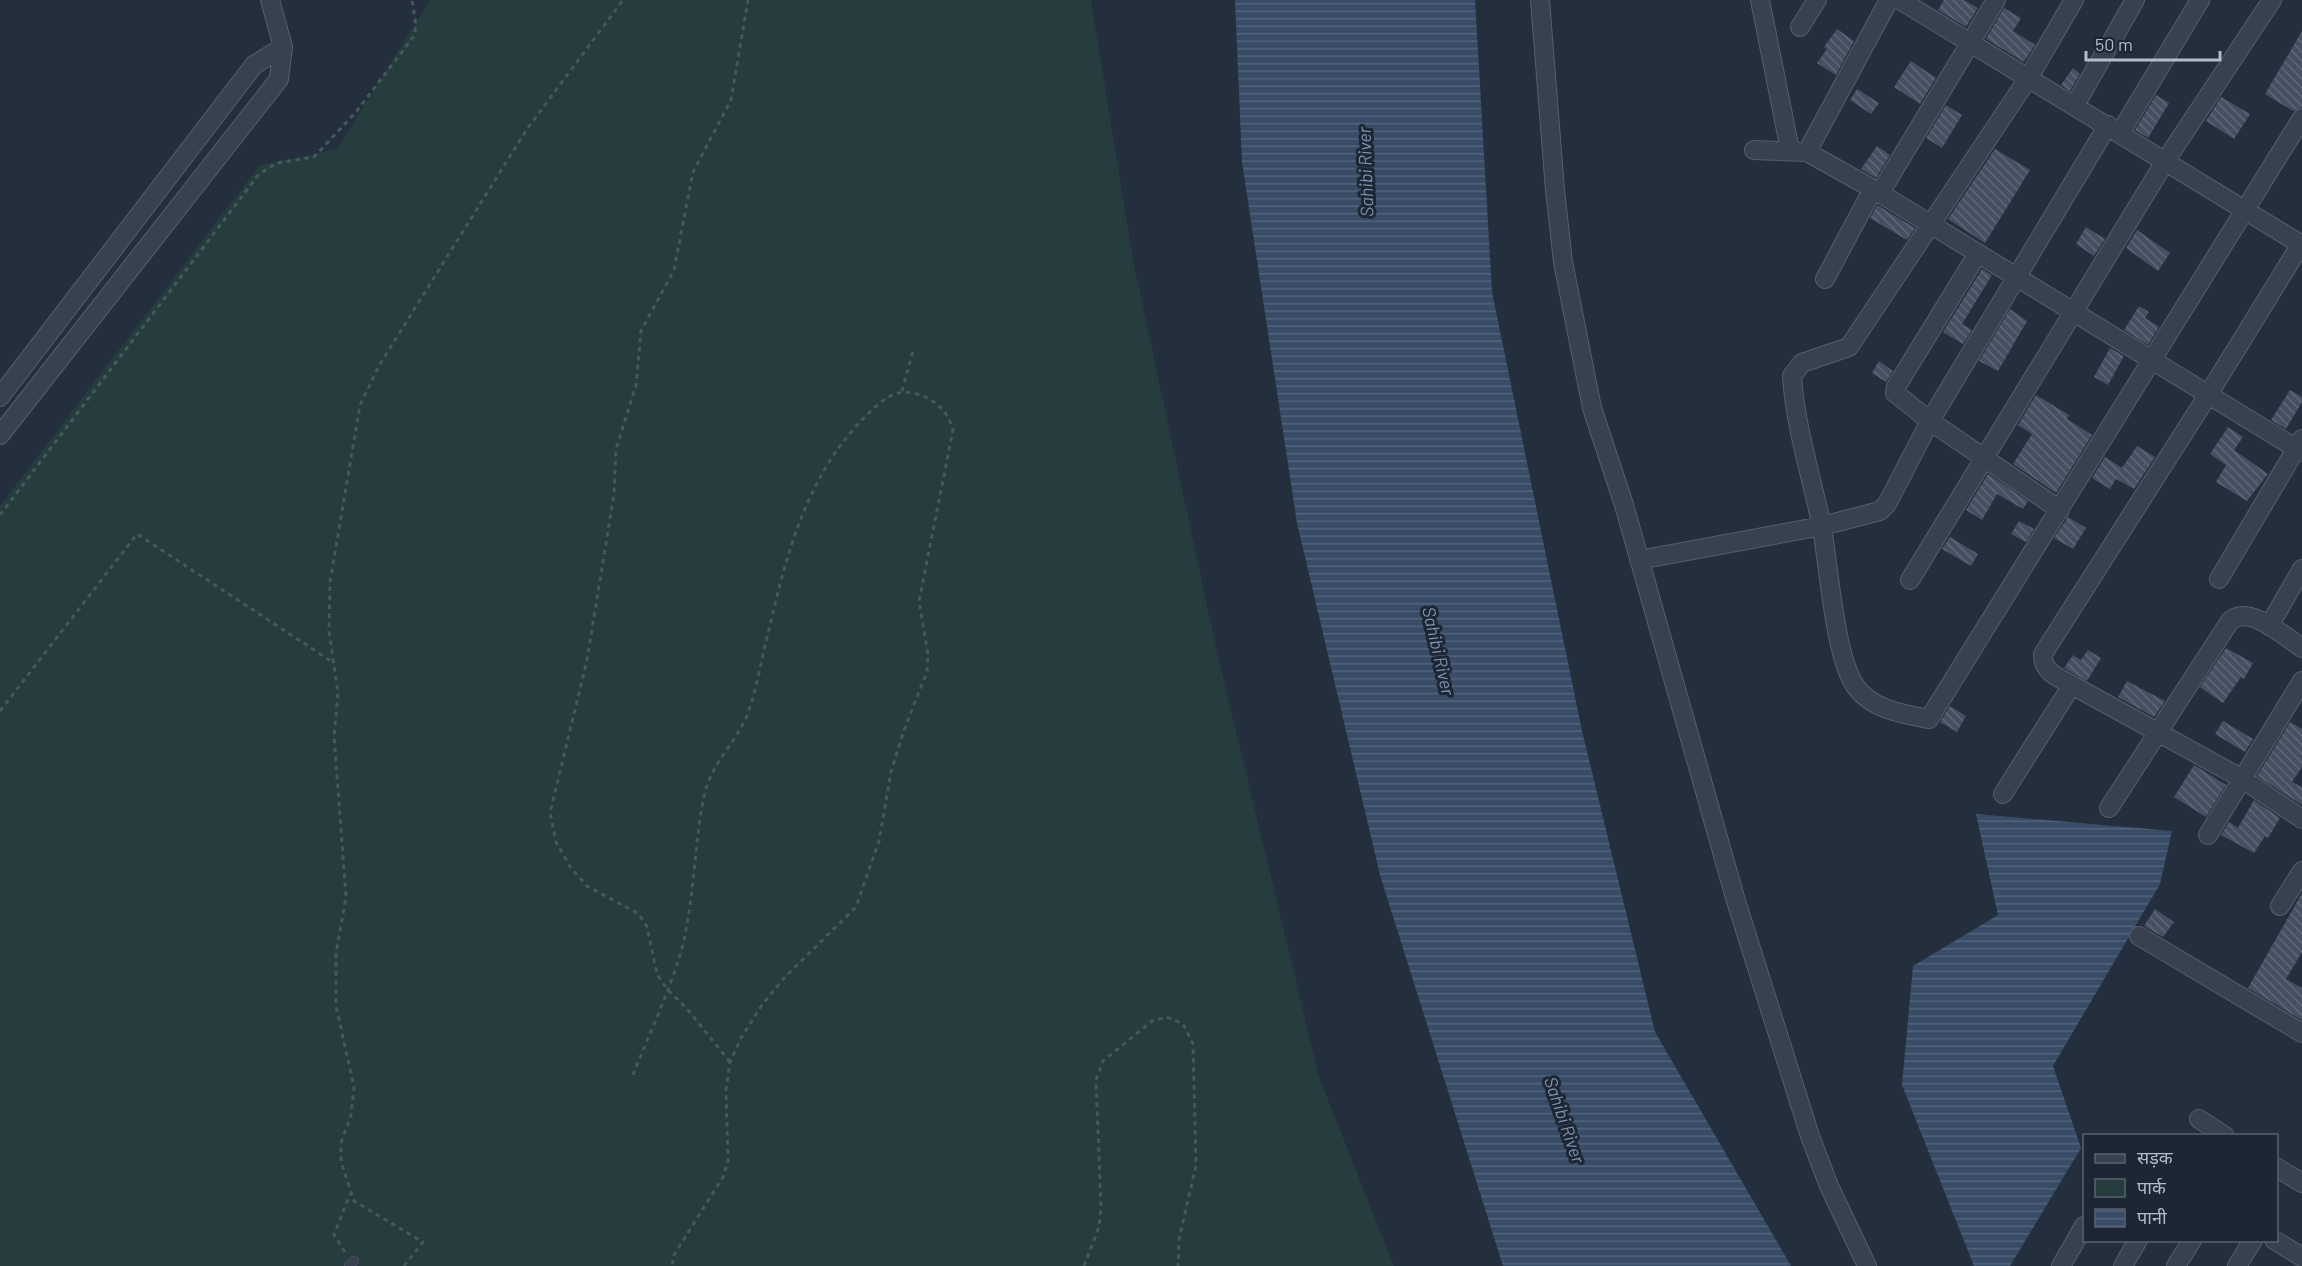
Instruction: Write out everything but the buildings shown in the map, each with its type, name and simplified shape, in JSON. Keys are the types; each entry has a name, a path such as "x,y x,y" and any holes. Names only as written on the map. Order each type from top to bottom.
{"street":[{"path":"0,435 279,79 283,47 270,0"},
{"path":"1540,0 1555,190 1578,348 1592,408 1639,560 1736,901 1810,1136 1829,1186 1867,1266"},
{"path":"1760,0 1798,151"},
{"path":"1800,27 1817,0"},
{"path":"1798,151 1889,0"},
{"path":"1900,0 2301,244 2043,654 2043,663 2046,670 2241,778 2302,819"},
{"path":"1825,279 1876,191 1996,0"},
{"path":"2074,0 2028,77 1849,347 1813,358 1794,371 1793,389 1822,526 1844,661 1852,681 1864,696 1881,706 1929,719 2153,361 2244,208 2302,118"},
{"path":"2075,105 2135,0"},
{"path":"1639,560 1822,526 1880,511 1887,504 1930,421 2017,277 2200,0"},
{"path":"1910,580 2166,160 2272,0"},
{"path":"0,397 254,65 283,47"},
{"path":"1754,150 1798,151 1876,191 2208,395 2300,446 2219,579"},
{"path":"1978,253 1896,387 1898,397 2060,510"},
{"path":"2269,626 2302,569"},
{"path":"2109,808 2236,615 2244,614 2269,626 2302,648"},
{"path":"2208,835 2302,681"},
{"path":"2003,794 2072,685"},
{"path":"2280,906 2302,871"},
{"path":"2139,936 2302,1033"},
{"path":"2199,1119 2223,1134"},
{"path":"2278,1168 2302,1183"},
{"path":"2061,1266 2083,1229"},
{"path":"2123,1266 2137,1242"},
{"path":"2176,1266 2191,1242"},
{"path":"2237,1266 2252,1242"},
{"path":"2277,1242 2302,1257"}],"path":[{"path":"0,515 260,174 278,163 314,157 356,112 414,36 416,27 412,0"},
{"path":"404,1266 423,1242 354,1201 341,1162 341,1143 351,1115 354,1087 336,1006 336,952 346,897 334,736 338,693 329,631 330,582 360,405 380,364 527,129 623,0"},
{"path":"730,1062 688,1010 667,989 657,974 647,927 639,914 587,886 571,868 556,842 550,813 587,660 614,494 616,449 636,385 641,332 674,270 693,172 731,100 748,0"},
{"path":"902,391 913,351"},
{"path":"633,1075 681,951 690,914 703,800 710,772 747,715 788,552 813,490 830,458 857,424 883,400 902,391 921,395 942,407 950,417 953,430 919,601 928,655 927,672 891,771 879,841 856,907 785,977 762,1005 741,1038 730,1062 726,1090 728,1161 723,1178 674,1256 672,1266"},
{"path":"0,711 137,534 334,663"},
{"path":"1084,1266 1099,1227 1101,1207 1096,1080 1099,1066 1152,1021 1167,1017 1183,1024 1193,1044 1196,1166 1179,1239 1178,1266"},
{"path":"351,1192 334,1235 338,1245 352,1264"}],"green space":[{"path":"430,0 1091,0 1133,260 1217,652 1319,1077 1394,1266 0,1266 0,506 260,165 337,149"}],"water":[{"name":"Sahibi River","path":"1235,0 1475,0 1492,292 1582,731 1655,1032 1791,1266 1503,1266 1380,875 1297,523 1242,162"},
{"path":"1976,814 2172,831 2160,884 2053,1066 2081,1148 2010,1266 1974,1266 1902,1085 1913,966 1998,915"}]}
